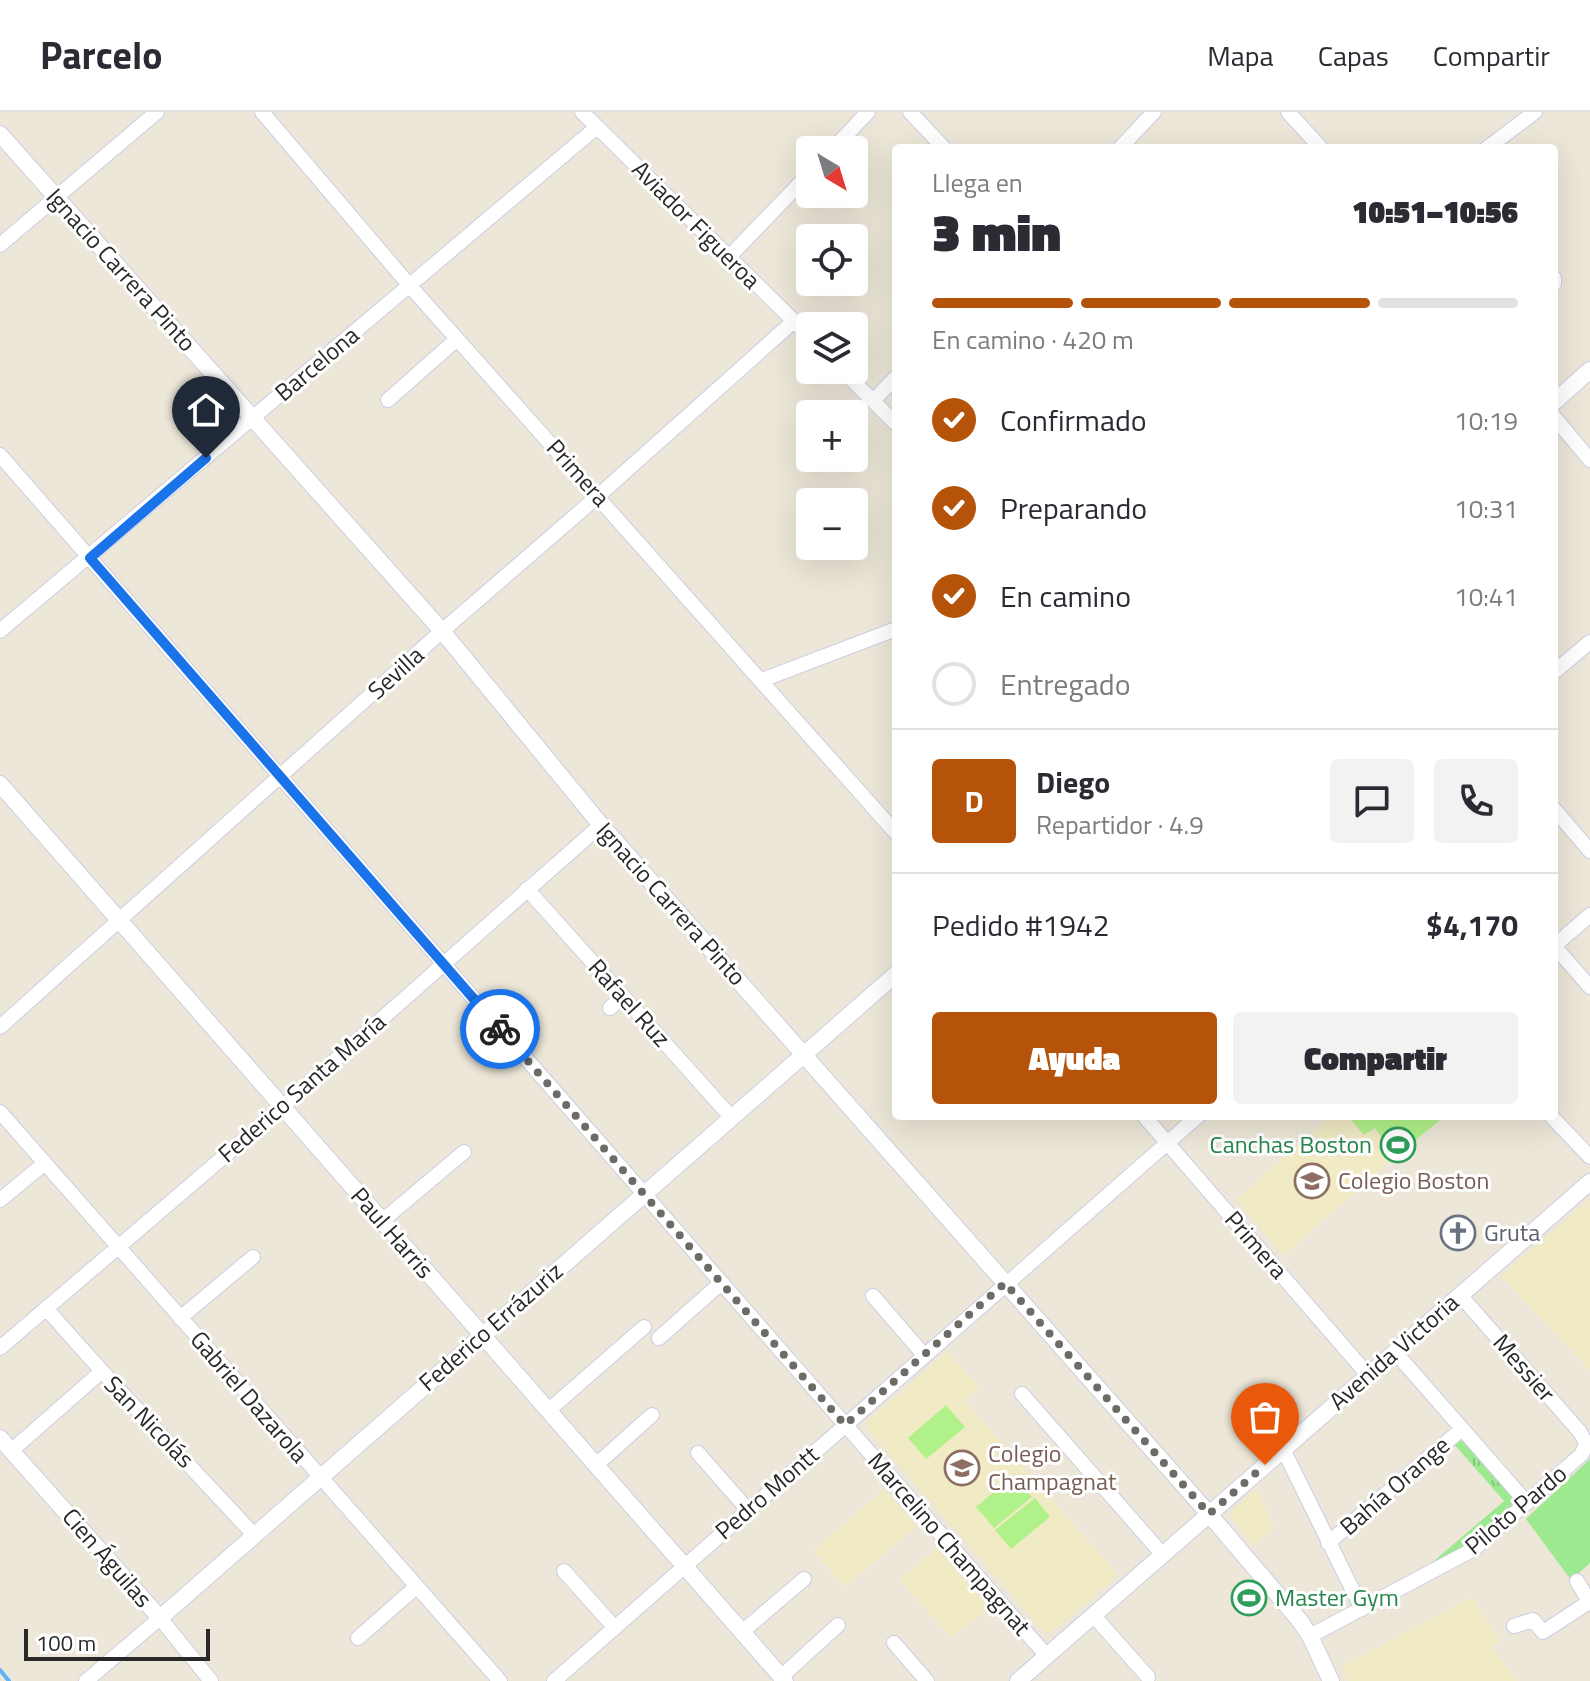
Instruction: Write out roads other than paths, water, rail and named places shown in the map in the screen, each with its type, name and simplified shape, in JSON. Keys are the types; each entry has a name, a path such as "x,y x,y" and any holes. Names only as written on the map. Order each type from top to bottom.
{"street":[{"path":"0,245 157,112"},
{"name":"Primera","path":"262,112 410,286 892,828"},
{"name":"Aviador Figueroa","path":"582,112 794,321"},
{"path":"845,136 868,112"},
{"path":"910,112 940,144"},
{"path":"1124,144 1154,112"},
{"path":"1288,112 1317,144"},
{"path":"1492,144 1535,112"},
{"name":"Barcelona","path":"0,631 597,127"},
{"name":"Ignacio Carrera Pinto","path":"0,134 442,631 601,825 1209,1514 1310,1636 1331,1681"},
{"path":"728,258 796,188"},
{"name":"Sevilla","path":"0,1027 794,321"},
{"path":"388,400 457,339"},
{"path":"1558,398 1590,370"},
{"path":"873,401 892,381"},
{"path":"856,384 892,420"},
{"path":"1558,422 1590,460"},
{"name":"Marcelino Champagnat","path":"0,455 1046,1655"},
{"path":"762,680 892,631"},
{"path":"1558,669 1590,642"},
{"name":"Paul Harris","path":"0,784 783,1679"},
{"path":"1558,814 1590,851"},
{"name":"Federico Santa María","path":"0,1348 282,1107 601,825"},
{"name":"Rafael Ruz","path":"527,889 731,1117"},
{"path":"1558,943 1590,915"},
{"path":"1558,951 1590,987"},
{"name":"Federico Errázuriz","path":"86,1681 892,977"},
{"path":"610,1008 623,996"},
{"name":"Gabriel Dazarola","path":"2,1117 500,1681"},
{"name":"Primera","path":"1147,1120 1368,1375"},
{"name":"Pedro Montt","path":"554,1681 1193,1120"},
{"path":"1555,1120 1590,1157"},
{"path":"382,1221 464,1152"},
{"path":"0,1200 45,1163"},
{"name":"Avenida Victoria","path":"1018,1681 1590,1182"},
{"path":"180,1318 253,1257"},
{"path":"659,1338 687,1302 721,1283"},
{"name":"Messier","path":"1460,1295 1580,1432 1586,1443"},
{"path":"873,1296 924,1355"},
{"name":"San Nicolás","path":"46,1308 101,1372 162,1433 255,1536"},
{"path":"549,1410 644,1327"},
{"path":"1395,1352 1527,1503"},
{"path":"6,1444 101,1372"},
{"path":"1022,1394 1163,1555"},
{"path":"596,1465 652,1415"},
{"name":"Bahía Orange","path":"1328,1543 1462,1429"},
{"name":"Piloto Pardo","path":"1310,1636 1474,1549 1582,1454 1586,1443"},
{"name":"Cien Águilas","path":"6,1444 160,1618 211,1681"},
{"path":"1283,1449 1362,1609"},
{"path":"698,1453 748,1510"},
{"path":"564,1571 615,1628"},
{"path":"742,1632 804,1579"},
{"path":"1514,1626 1533,1620 1547,1638 1590,1602 1577,1581"},
{"path":"358,1638 416,1587"},
{"path":"1093,1615 1148,1677"},
{"path":"783,1679 838,1625"},
{"path":"894,1643 927,1681"}],"waterway":[{"path":"0,1670 9,1681"}],"place":[{"name":"Canchas Boston","path":"1398,1145"},
{"name":"Colegio Boston","path":"1312,1181"},
{"name":"Gruta","path":"1458,1233"},
{"name":"Colegio Champagnat","path":"962,1468"},
{"name":"Master Gym","path":"1249,1598"}]}
